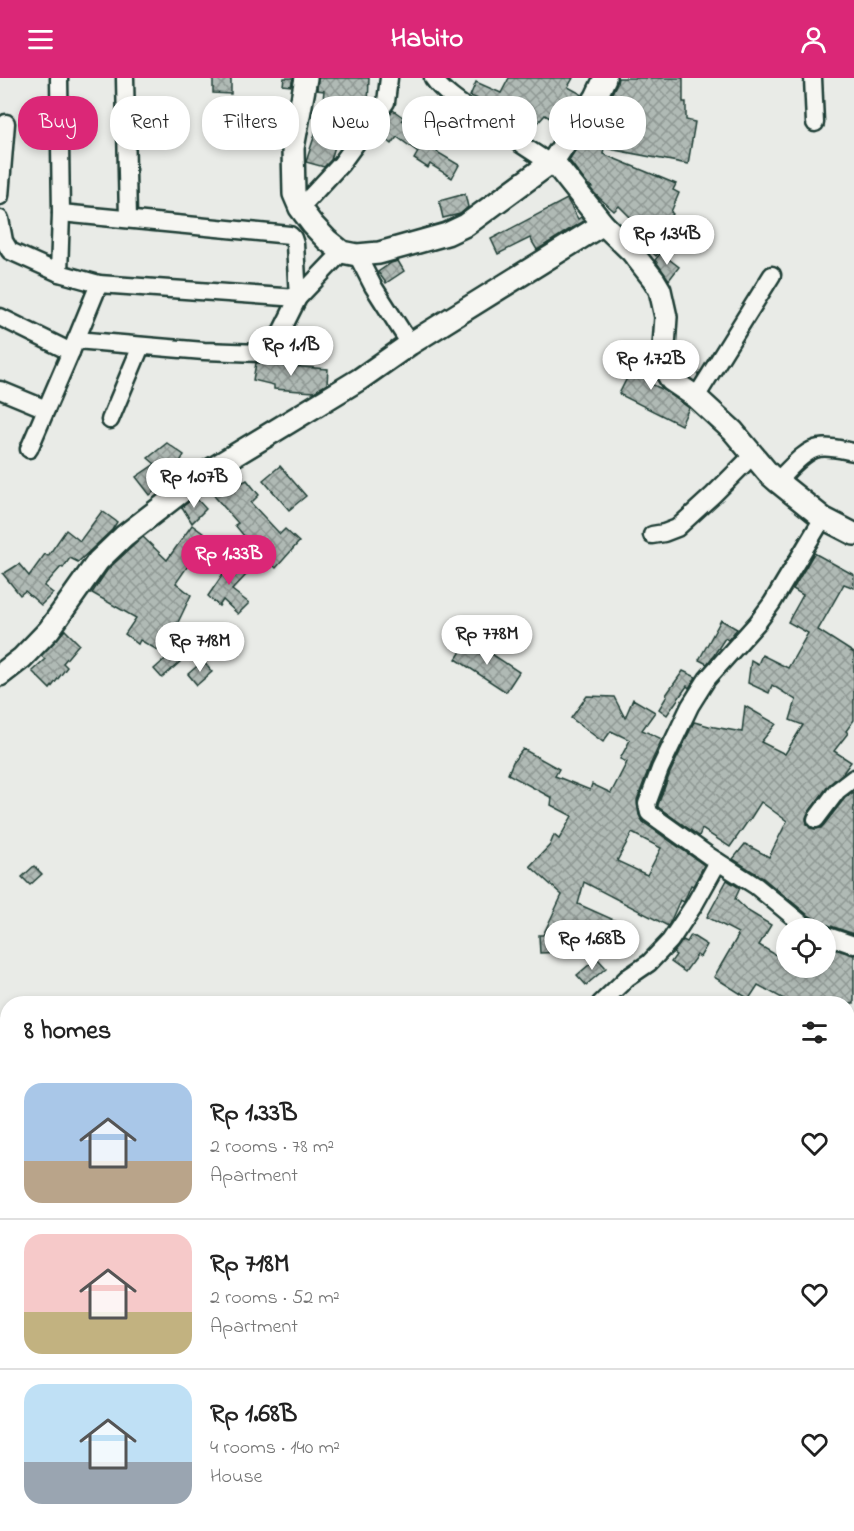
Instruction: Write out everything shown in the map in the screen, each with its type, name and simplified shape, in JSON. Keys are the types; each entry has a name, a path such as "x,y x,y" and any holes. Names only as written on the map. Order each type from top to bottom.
{"street":[{"path":"59,78 61,213 59,273"},
{"path":"124,78 128,219"},
{"path":"306,78 293,148 292,186 294,194 300,208 312,224 350,254 410,344"},
{"path":"300,208 341,164 386,102 389,78"},
{"path":"433,78 444,90 469,109 524,147 551,162 603,224 633,252 660,290 666,317 664,366 671,380 696,398 733,431 777,481 824,518 854,534"},
{"path":"0,317 73,346 141,346 260,353 267,351 273,348 298,298 350,254 379,252 447,234 466,225 551,162 596,97 605,78"},
{"path":"813,78 815,123"},
{"path":"0,196 6,123"},
{"path":"61,213 290,235 295,244 298,298"},
{"path":"0,219 4,240 10,251 59,273 99,284 298,298"},
{"path":"0,675 50,630 98,561 123,536 207,472 360,379 410,344 603,224"},
{"path":"696,398 772,275"},
{"path":"29,449 99,284"},
{"path":"110,420 141,346"},
{"path":"0,390 46,410"},
{"path":"777,481 814,449 822,447 854,452"},
{"path":"652,535 677,528 753,455"},
{"path":"795,918 756,886 649,813 647,804 660,769 690,706 707,679 772,603 824,518"},
{"path":"816,819 837,791 854,778"},
{"path":"608,996 627,978 649,963 670,941 694,905 718,861"},
{"path":"836,939 854,945"}],"building":[{"path":"213,78 231,78 231,94 213,93"},
{"path":"284,78 293,78 291,86 283,85"},
{"path":"318,78 369,78 368,96 323,96 324,91 317,90"},
{"path":"509,78 573,78 568,87 581,94 580,96 549,96 549,117 545,115 537,124 537,96 470,96 476,82 501,93"},
{"path":"618,78 683,78 686,120 695,122 688,164 614,150 646,150 646,96 610,96"},
{"path":"393,110 402,117 402,141 397,137 392,144 390,142 390,114"},
{"path":"311,146 311,150 334,150 331,160 324,167 306,162"},
{"path":"415,150 438,150 437,152 459,165 452,178 430,164 428,168 414,159 418,152"},
{"path":"576,150 604,150 603,154 676,184 673,190 679,193 671,212 673,214 666,223 677,232 656,256 629,231 636,223 619,206 614,211 595,194 590,188 592,187 587,184 569,160"},
{"path":"465,194 468,207 460,214 443,218 439,201"},
{"path":"567,199 578,219 581,217 583,221 537,250 530,238 498,254 491,239"},
{"path":"661,253 679,267 669,280 655,260"},
{"path":"398,261 404,271 386,283 378,272"},
{"path":"642,348 651,353 654,375 649,383 664,390 689,408 681,425 619,394"},
{"path":"256,363 328,369 327,384 314,392 274,389 274,385 253,380"},
{"path":"167,443 184,455 178,465 186,472 174,481 170,478 150,495 136,477 155,464 148,458"},
{"path":"280,466 306,496 289,510 263,480"},
{"path":"231,476 239,484 247,480 259,495 251,503 280,534 285,529 299,542 276,568 249,542 235,525 238,523 215,497 213,487 219,486"},
{"path":"195,497 206,509 192,523 182,507"},
{"path":"102,511 117,522 112,530 78,562 70,558 63,568 61,567 44,586 53,593 41,605 25,591 20,595 3,574 19,564 29,576 45,554 48,556 66,530 80,541"},
{"path":"192,525 204,534 189,554 194,557 176,583 191,595 173,633 179,637 168,656 140,640 138,644 125,634 136,618 92,593 108,569 143,537 167,560"},
{"path":"814,553 854,575 854,588 844,584 818,630 854,653 854,720 846,731 848,733 834,751 851,762 843,773 829,785 806,818 810,828 821,828 845,798 854,792 854,934 836,928 836,918 814,918 808,915 763,878 733,859 745,844 769,857 787,821 761,802 730,847 702,829 699,836 658,807 670,773 694,722 742,732 745,706 776,724 761,742 785,754 803,725 790,720 796,700 772,685 769,693 748,683 751,660 758,664 762,655 788,668 808,633 788,622 803,595 793,589"},
{"path":"228,556 247,574 232,590 249,603 238,614 223,600 219,606 208,596 223,574 217,568"},
{"path":"721,620 737,629 728,640 725,638 707,664 699,660"},
{"path":"65,630 79,644 63,663 67,667 50,689 32,671 45,659 41,656"},
{"path":"469,639 519,672 506,692 456,659"},
{"path":"172,653 180,662 162,678 154,669"},
{"path":"203,661 212,672 197,685 188,674"},
{"path":"683,671 696,677 667,715 659,709"},
{"path":"587,696 614,697 625,718 633,699 655,712 642,730 662,739 637,800 639,815 643,822 704,865 693,886 691,885 684,902 680,900 668,926 584,882 578,904 623,924 614,943 603,938 594,958 562,945 562,952 540,953 539,935 543,935 562,895 530,866 550,845 554,835 559,839 572,816 551,805 552,798 508,774 513,762 523,749 559,769 555,776 590,790 592,784 611,793 627,762 620,759 630,740 611,731 603,742 571,718","holes":["632,833 661,848 647,875 617,861"]},
{"path":"34,866 42,874 30,885 22,877"},
{"path":"727,880 740,888 735,899 748,911 771,925 759,945 776,955 776,978 836,978 836,949 854,955 854,996 778,996 758,985 751,996 744,996 714,977 738,933 707,917"},
{"path":"691,935 707,945 700,957 697,955 685,972 671,962 676,955 673,953 683,940 687,942"},
{"path":"597,958 606,968 586,985 577,975"}]}
